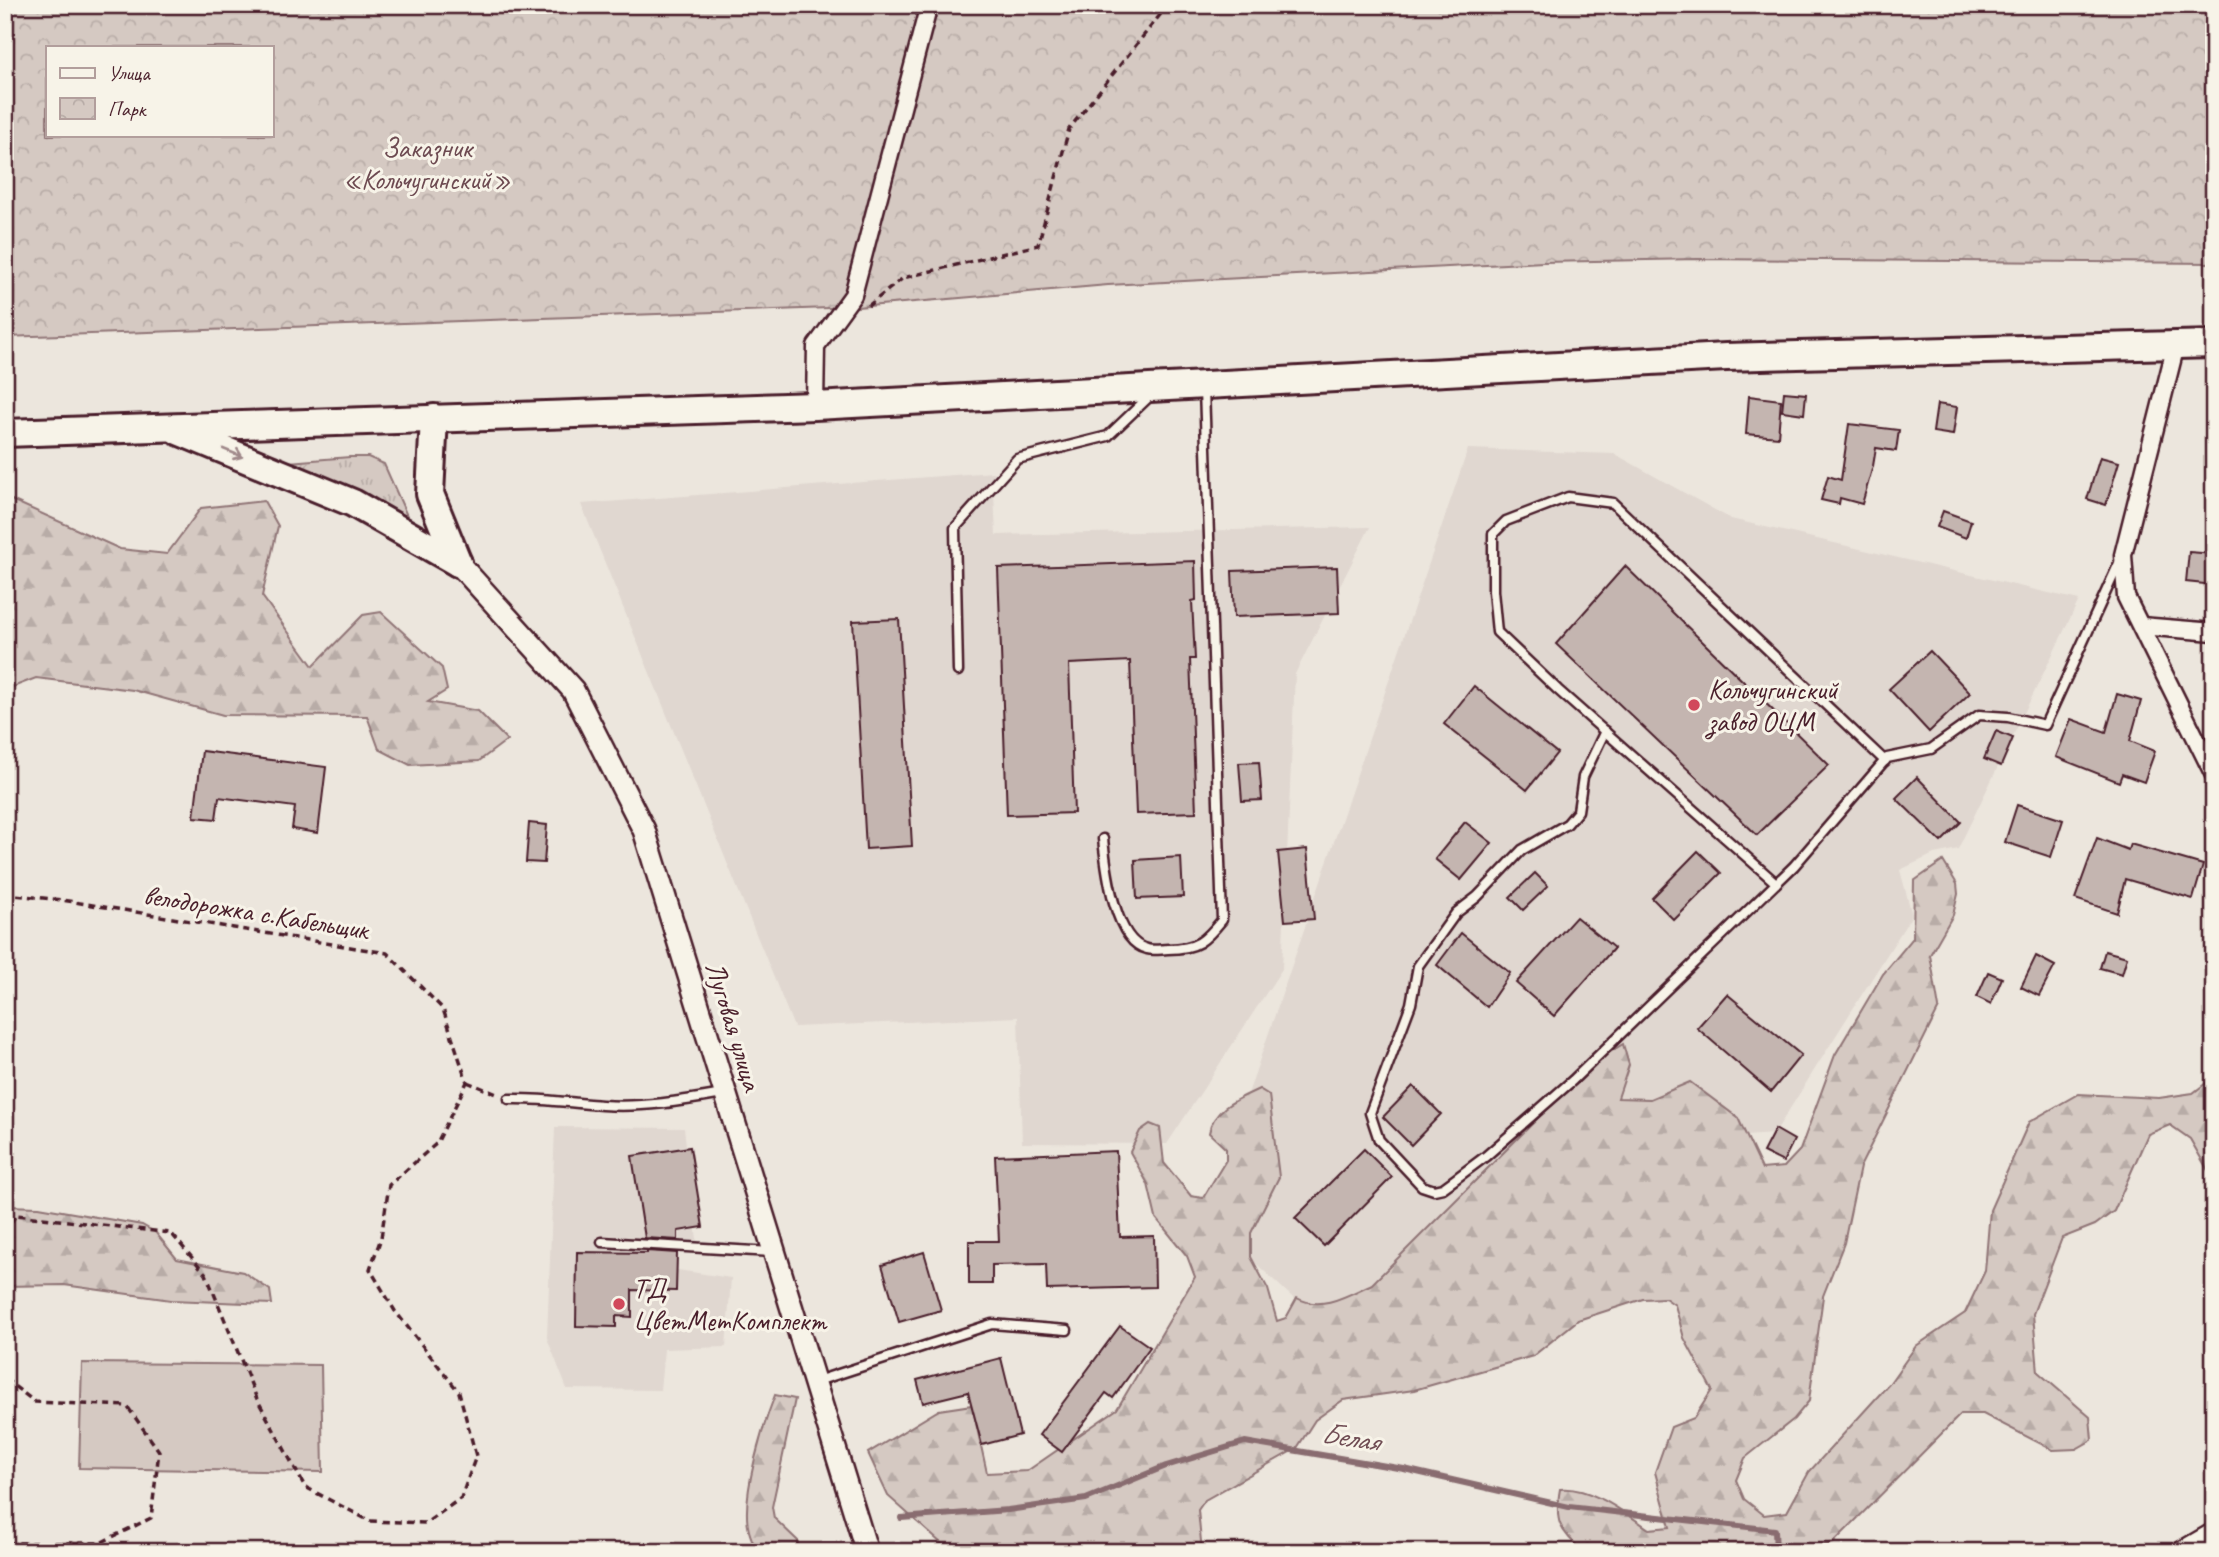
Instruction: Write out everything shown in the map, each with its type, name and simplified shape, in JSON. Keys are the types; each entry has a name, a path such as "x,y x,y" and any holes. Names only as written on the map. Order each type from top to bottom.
{"main road":[{"path":"5,433 815,405 1726,357 2214,344"},
{"path":"434,418 430,494 458,563"},
{"path":"169,427 353,503 458,563"}],"street":[{"path":"815,405 816,346 853,295 929,5"},
{"path":"2176,345 2123,555 2126,597 2214,775"},
{"name":"Луговая улица","path":"458,563 573,690 644,830 867,1552"},
{"path":"2141,626 2214,632"},
{"path":"2178,1552 2214,1531"}],"lane":[{"path":"1102,839 1105,866 1116,910 1128,936 1145,949 1185,949 1204,941 1222,920 1204,386"},
{"path":"958,671 956,528 1017,459 1108,436 1159,387"},
{"path":"1776,883 1497,632 1493,591 1493,534 1506,521 1568,497 1613,503 1885,761"},
{"path":"1605,731 1583,777 1578,811 1567,824 1522,850 1477,897 1456,913 1418,966 1410,1003 1370,1114 1379,1140 1422,1186 1434,1190 1443,1188 1486,1156 1573,1080 1794,866 1887,758 1931,749 1979,715 2008,717 2045,725 2123,555"},
{"path":"509,1099 538,1098 604,1105 675,1102 725,1093"},
{"path":"602,1242 774,1252"},
{"path":"814,1381 992,1324 1067,1330"}],"path":[{"path":"860,312 903,278 1038,245 1069,129 1168,5"},
{"name":"велодорожка с.Кабельщик","path":"5,894 62,900 387,953 443,1009 467,1082"},
{"path":"5,1231 16,1215 171,1233 206,1274 257,1399 305,1487 370,1521 426,1523 461,1498 476,1456 459,1392 395,1311 370,1269 380,1238 389,1185 437,1143 467,1082 509,1099"},
{"path":"5,1379 35,1402 127,1405 159,1451 151,1518 100,1543 5,1543"}],"shaded area":[{"path":"1468,449 1615,454 1731,519 2079,600 1958,849 1934,854 1900,870 1912,915 1774,1134 1513,1152 1334,1336 1206,1217"},
{"path":"993,472 996,535 1370,527 1295,674 1282,969 1167,1144 1022,1143 1018,1017 794,1027 581,504"},
{"path":"555,1127 684,1128 697,1240 669,1247 671,1269 731,1278 726,1347 664,1349 660,1390 567,1389 547,1338"}],"green space":[{"name":"Заказник «Кольчугинский»","path":"5,5 2214,5 2214,263 1698,259 1543,262 1108,285 857,307 5,337"},
{"path":"368,457 384,464 408,518 276,463"},
{"path":"5,497 120,549 167,554 201,508 264,501 278,526 262,596 313,666 363,615 381,612 442,668 447,690 428,702 478,711 507,740 479,761 410,765 379,749 367,716 223,715 133,690 36,678 5,690"},
{"path":"1943,861 1957,884 1958,894 1953,915 1930,955 1939,1008 1860,1167 1844,1243 1823,1296 1809,1401 1794,1419 1745,1458 1736,1480 1744,1499 1764,1515 1787,1512 1809,1472 1889,1384 1916,1346 1965,1313 1985,1271 1990,1210 2029,1122 2078,1094 2159,1098 2193,1093 2214,1077 2214,1181 2190,1139 2170,1125 2148,1134 2114,1211 2095,1225 2062,1238 2033,1314 2038,1372 2090,1417 2092,1440 2076,1449 2053,1450 1983,1414 1961,1414 1833,1543 1795,1552 1584,1552 1560,1525 1560,1489 1572,1489 1595,1496 1649,1529 1670,1527 1655,1472 1671,1427 1694,1418 1712,1390 1684,1338 1675,1305 1665,1298 1643,1299 1578,1320 1533,1356 1414,1390 1343,1400 1315,1420 1297,1448 1205,1500 1198,1510 1202,1552 951,1552 888,1496 868,1453 939,1410 972,1405 987,1473 1027,1471 1117,1409 1195,1277 1187,1256 1156,1218 1148,1184 1130,1152 1140,1131 1150,1124 1160,1128 1164,1163 1191,1196 1203,1198 1226,1160 1226,1149 1209,1133 1211,1124 1228,1105 1259,1089 1269,1095 1279,1177 1251,1233 1251,1257 1268,1289 1277,1321 1286,1318 1297,1298 1306,1302 1325,1303 1372,1284 1594,1062 1623,1044 1629,1065 1618,1098 1650,1099 1690,1082 1738,1118 1762,1169 1784,1167 1800,1150 1835,1055 1883,974 1913,938 1914,881"},
{"path":"5,1206 39,1207 142,1225 156,1233 177,1259 243,1272 270,1290 272,1304 171,1300 64,1285 5,1286"},
{"path":"82,1363 321,1365 323,1472 79,1468"},
{"path":"775,1395 795,1399 772,1507 774,1518 798,1541 797,1552 757,1552 747,1517 750,1482 759,1443"}],"building":[{"path":"1784,392 1806,394 1804,414 1782,411"},
{"path":"1749,396 1781,400 1778,437 1746,434"},
{"path":"1937,404 1957,407 1953,435 1933,432"},
{"path":"1849,424 1899,430 1896,451 1876,448 1862,504 1840,498 1839,504 1821,500 1828,476 1841,480"},
{"path":"2100,457 2119,462 2106,505 2087,499"},
{"path":"1943,511 1971,521 1966,538 1937,527"},
{"path":"2189,552 2214,554 2214,585 2186,582"},
{"path":"1195,561 1196,600 1192,601 1195,659 1190,659 1196,812 1136,814 1130,661 1069,664 1074,813 1007,815 998,568"},
{"name":"Кольчугинский завод ОЦМ","path":"1625,566 1829,765 1757,835 1556,644"},
{"path":"1337,567 1339,613 1234,617 1232,571"},
{"path":"899,619 912,846 866,849 853,621"},
{"path":"1930,651 1970,693 1929,732 1889,689"},
{"path":"1474,686 1557,753 1527,790 1444,724"},
{"path":"2117,694 2141,701 2130,741 2155,751 2144,782 2122,774 2119,782 2056,757 2071,719 2106,732"},
{"path":"1996,731 2013,738 2001,766 1984,759"},
{"path":"202,751 326,767 318,833 292,829 295,807 219,797 216,819 194,817"},
{"path":"1259,762 1262,800 1242,801 1239,763"},
{"path":"1917,777 1961,822 1941,842 1896,798"},
{"path":"2017,805 2063,820 2051,857 2005,842"},
{"path":"1465,822 1492,843 1461,880 1435,859"},
{"path":"529,823 547,825 544,863 526,862"},
{"path":"2097,838 2128,850 2130,844 2203,865 2193,899 2125,879 2117,913 2075,899"},
{"path":"1307,849 1314,919 1285,921 1278,852"},
{"path":"1698,851 1721,873 1674,920 1652,898"},
{"path":"1181,857 1183,897 1137,899 1135,860"},
{"path":"1535,873 1548,886 1523,910 1510,897"},
{"path":"1576,917 1614,948 1554,1016 1516,983"},
{"path":"1461,933 1510,973 1487,1007 1437,965"},
{"path":"2105,951 2127,957 2122,974 2100,968"},
{"path":"2036,956 2055,966 2039,996 2021,987"},
{"path":"1988,972 2002,978 1991,1004 1977,997"},
{"path":"1727,994 1801,1055 1771,1092 1697,1028"},
{"path":"1413,1086 1441,1114 1411,1145 1383,1117"},
{"path":"1775,1129 1794,1140 1783,1162 1763,1152"},
{"path":"690,1147 703,1227 678,1231 678,1240 645,1238 632,1156"},
{"path":"1364,1149 1392,1177 1324,1246 1295,1218"},
{"path":"1116,1151 1120,1237 1154,1236 1155,1287 1047,1290 1046,1264 992,1265 992,1284 969,1284 969,1241 999,1241 995,1156"},
{"path":"577,1252 677,1253 676,1291 632,1290 632,1317 616,1316 616,1327 576,1326"},
{"path":"924,1252 941,1310 899,1322 882,1265"},
{"path":"1120,1326 1150,1347 1113,1398 1106,1393 1062,1452 1039,1435"},
{"path":"1001,1358 1020,1435 982,1445 968,1392 923,1403 917,1380"}],"waterway":[{"name":"Белая","path":"901,1518 1008,1510 1086,1499 1166,1466 1245,1442 1404,1469 1569,1507 1775,1530 1776,1552"}],"place":[{"name":"Кольчугинский завод ОЦМ","path":"1694,705"},
{"name":"ТД ЦветМетКомплект","path":"619,1304"}]}
